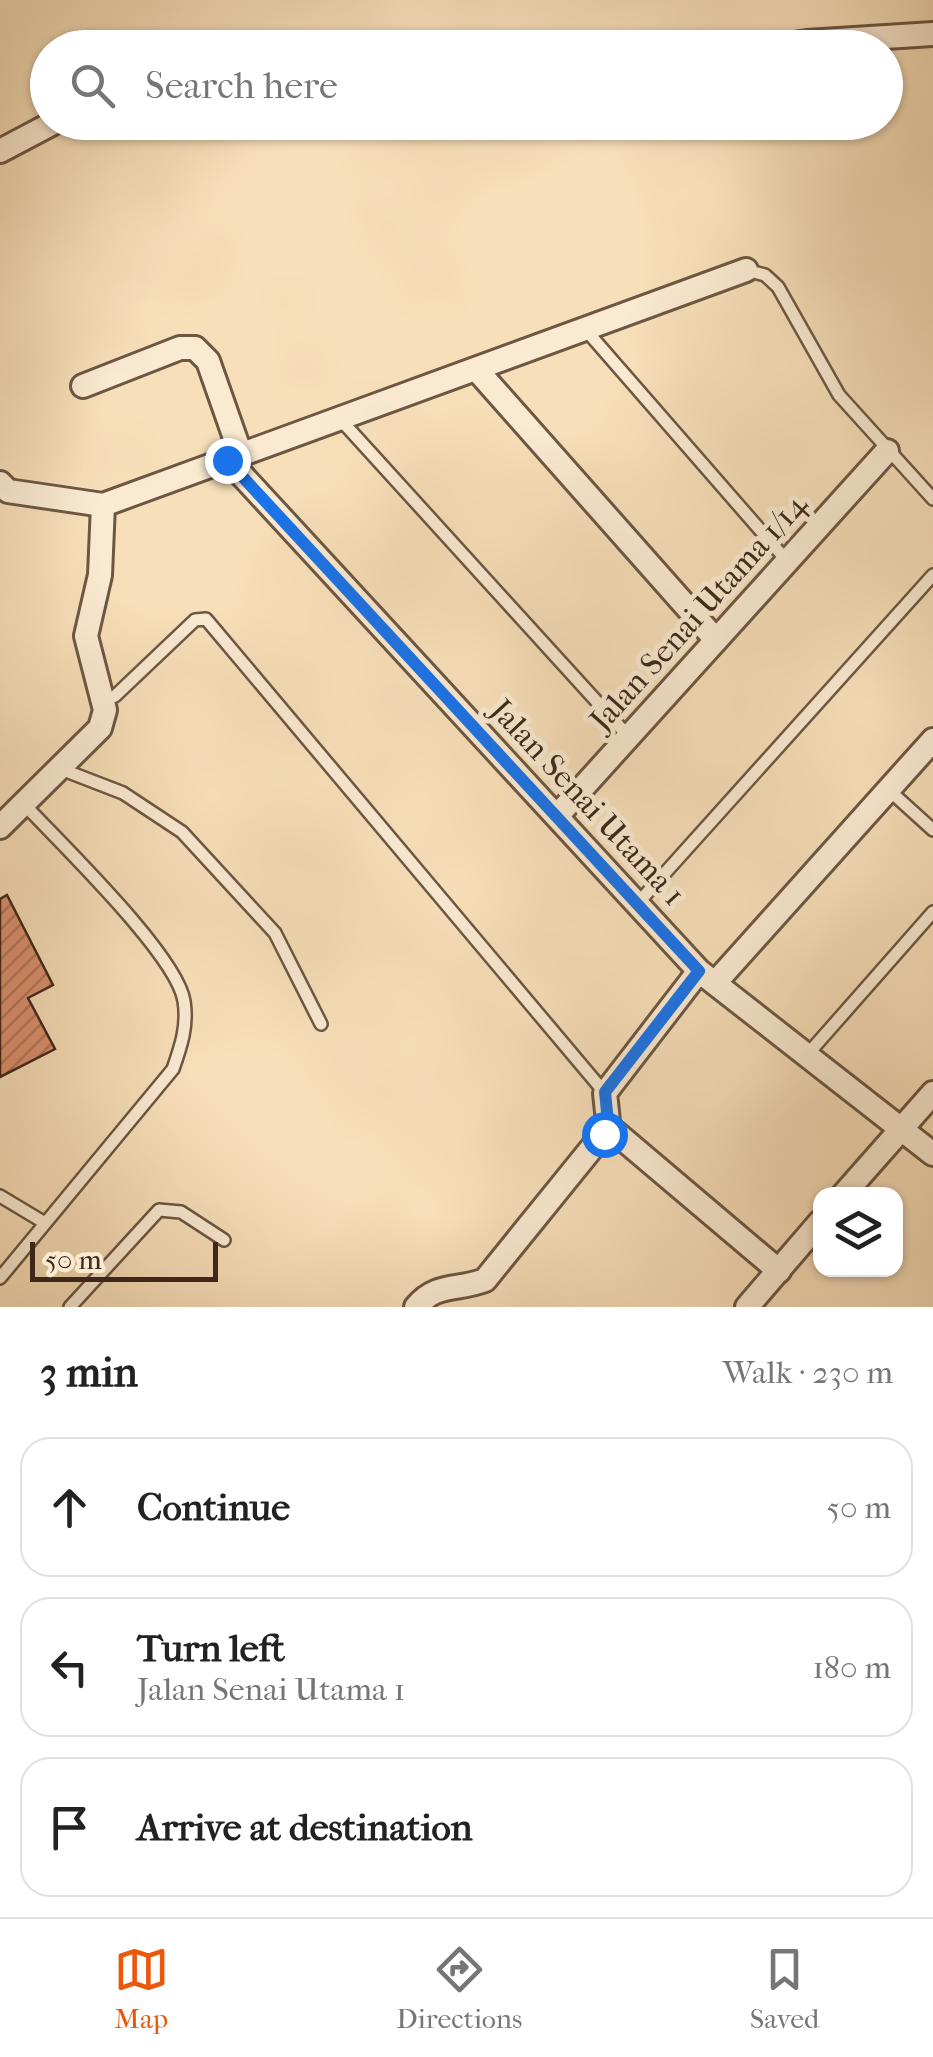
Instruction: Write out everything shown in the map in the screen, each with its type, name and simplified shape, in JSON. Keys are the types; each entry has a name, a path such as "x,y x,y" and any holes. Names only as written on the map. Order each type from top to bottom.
{"street":[{"path":"903,36 933,34"},
{"path":"0,150 30,135"},
{"path":"0,482 8,491 103,505 746,270"},
{"path":"83,386 180,348 194,348 208,361 234,457"},
{"path":"476,369 716,640"},
{"name":"Jalan Senai Utama 1/14","path":"557,816 887,452"},
{"name":"Jalan Senai Utama 1","path":"234,457 707,977 933,1154"},
{"path":"0,827 100,728 104,701 86,636 100,576 103,505"},
{"path":"609,1132 605,1092 707,977 890,791 933,740"},
{"path":"850,1187 933,1093"},
{"path":"416,1307 427,1294 485,1280 609,1132 778,1271"},
{"path":"747,1307 813,1230"}],"lane":[{"path":"746,270 765,275 778,287 839,395 933,499"},
{"path":"585,329 788,562"},
{"path":"340,418 629,737"},
{"path":"638,903 933,575"},
{"path":"104,701 195,620 206,619 605,1092"},
{"path":"61,768 122,793 182,832 276,933 321,1024"},
{"path":"890,791 933,830"},
{"path":"0,1278 173,1069 186,1035 184,997 153,942 22,803"},
{"path":"808,1055 933,912"},
{"path":"0,1196 45,1223"},
{"path":"70,1307 159,1210 181,1212 224,1240"}],"building":[{"path":"7,895 53,985 28,998 55,1049 0,1077 0,899"}],"route":[{"path":"227,460 699,971 605,1092 609,1132 604,1134"}]}
